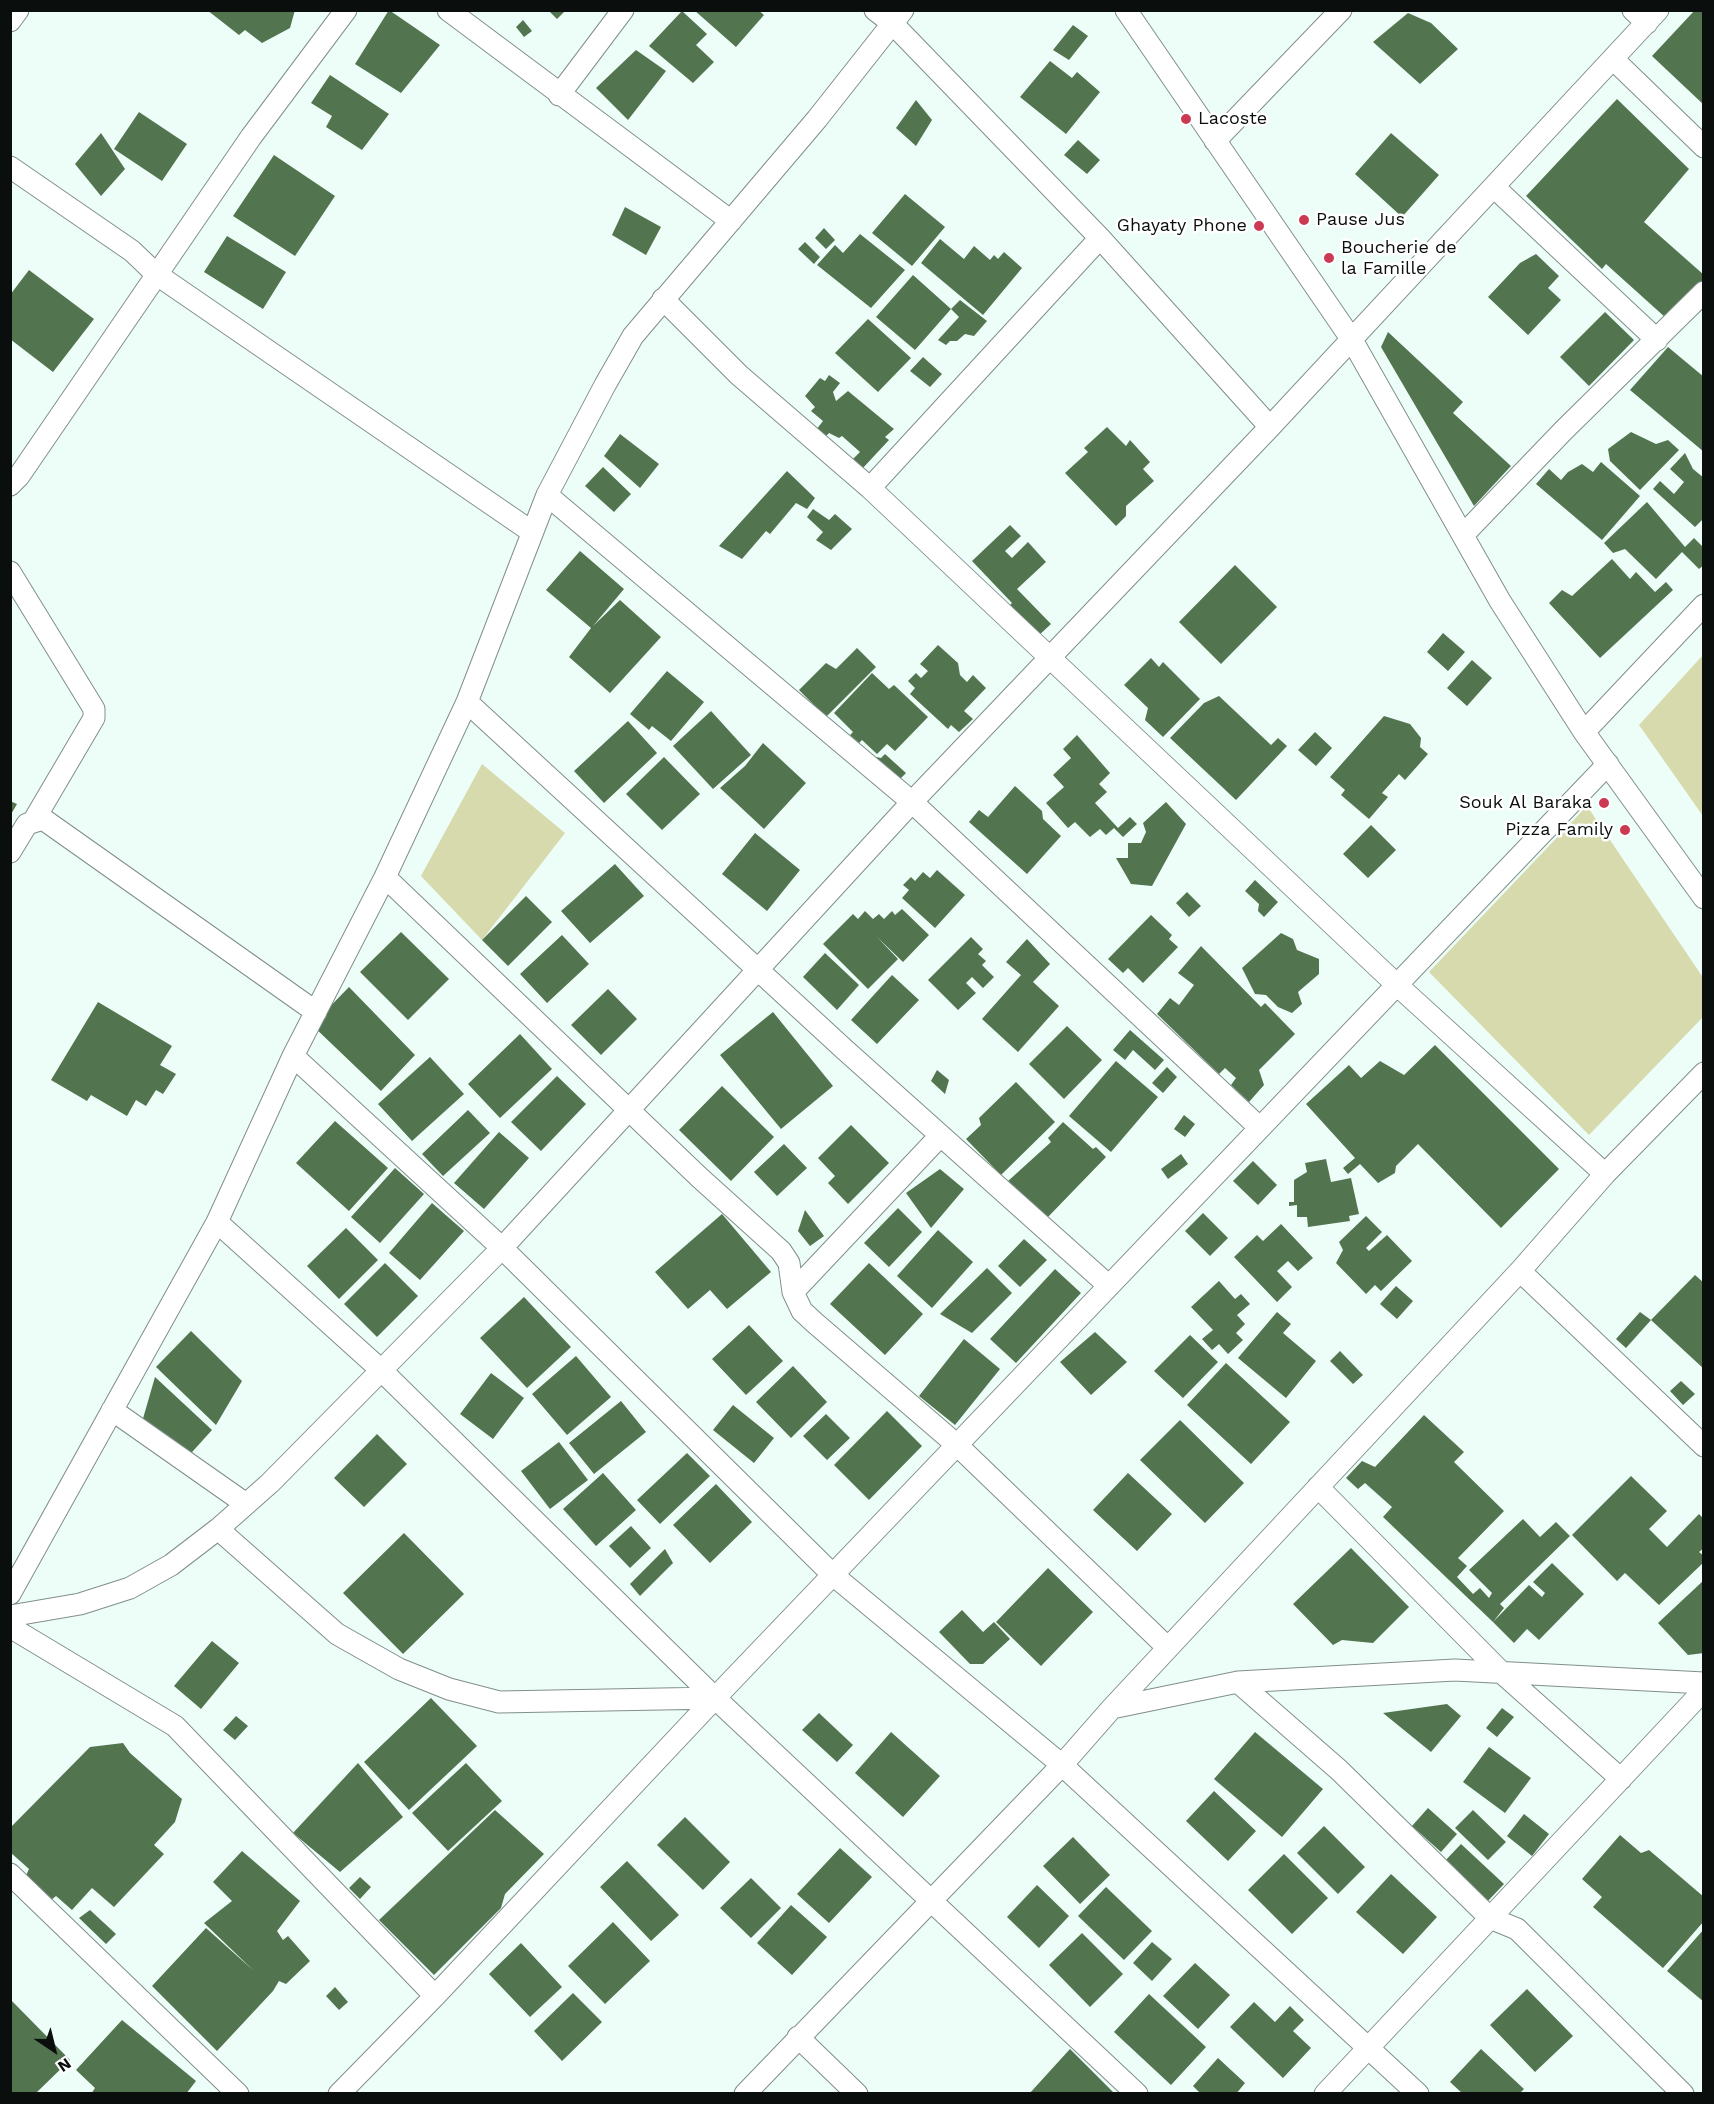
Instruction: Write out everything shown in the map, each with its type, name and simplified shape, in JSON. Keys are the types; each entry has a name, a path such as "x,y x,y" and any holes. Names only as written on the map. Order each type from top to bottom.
{"street":[{"path":"10,21 18,10"},
{"path":"10,484 19,476 251,137 346,10"},
{"path":"448,10 731,221"},
{"path":"559,95 623,10"},
{"path":"875,10 897,17 1100,238 1270,428"},
{"path":"1126,10 1352,340 1500,601 1584,732 1704,898"},
{"path":"1215,141 1341,10"},
{"path":"10,1616 80,1604 130,1588 171,1565 219,1529 246,1504 502,1248 912,802 1270,428 1494,187 1612,59 1646,15"},
{"path":"10,1594 217,1222 293,1056 385,877 467,702 547,495 633,336 817,119 897,17"},
{"path":"1612,59 1704,147"},
{"path":"10,167 123,245 156,274 532,532"},
{"path":"1494,187 1657,340"},
{"path":"870,488 1100,238"},
{"path":"1463,535 1564,430 1704,292"},
{"path":"663,299 739,375 870,488 1397,985 1605,1174"},
{"path":"547,495 912,802 1260,1128"},
{"path":"10,572 94,709 94,718 34,820"},
{"path":"1584,732 1704,605"},
{"path":"467,702 940,1136 1109,1286"},
{"path":"339,2094 435,1996 832,1575 1608,764"},
{"path":"10,852 27,824 43,819 316,1012"},
{"path":"385,877 630,1111 781,1251 789,1263 793,1292 802,1311 957,1445 1168,1648"},
{"path":"293,1056 502,1248 832,1575 1062,1765 1418,2094"},
{"path":"745,2094 1062,1765 1112,1708 1520,1271 1605,1174 1704,1073"},
{"path":"793,1292 940,1136"},
{"path":"217,1222 381,1370 715,1698 1137,2094"},
{"path":"1520,1271 1704,1446"},
{"path":"112,1410 246,1504"},
{"path":"1318,1487 1502,1673 1621,1779"},
{"path":"219,1529 337,1634 399,1669 449,1689 499,1702 715,1698"},
{"path":"10,1627 175,1726 435,1996"},
{"path":"1112,1708 1238,1682 1455,1671 1704,1683"},
{"path":"1238,1682 1339,1770 1490,1918 1517,1929 1683,2094"},
{"path":"1325,2094 1704,1690"},
{"path":"10,1874 237,2094"},
{"path":"798,2037 857,2094"}],"green space":[{"path":"1703,655 1703,816 1639,725"},
{"path":"482,764 565,833 482,940 421,876"},
{"path":"1587,806 1704,979 1703,1017 1589,1135 1429,972"}],"building":[{"path":"207,10 295,10 290,28 262,43 245,30 239,35"},
{"path":"389,10 440,45 401,93 355,64"},
{"path":"548,10 566,10 557,19"},
{"path":"694,10 758,10 764,15 736,47"},
{"path":"1695,10 1704,10 1704,105 1652,56"},
{"path":"682,11 707,34 696,45 714,62 693,83 649,46"},
{"path":"1408,13 1431,23 1458,49 1420,84 1373,42"},
{"path":"523,20 532,31 524,37 516,27"},
{"path":"1073,25 1088,36 1069,60 1053,50"},
{"path":"636,50 666,71 628,120 596,88"},
{"path":"1050,61 1072,78 1077,72 1100,92 1066,134 1020,97"},
{"path":"330,75 389,114 362,150 326,127 332,116 311,103"},
{"path":"1617,99 1689,169 1644,222 1704,275 1704,279 1666,318 1606,264 1602,269 1526,196"},
{"path":"916,100 932,120 916,146 896,128"},
{"path":"139,112 187,144 162,181 114,149"},
{"path":"101,133 125,169 101,196 75,164"},
{"path":"1391,133 1439,175 1402,217 1355,174"},
{"path":"1078,140 1100,160 1087,174 1064,155"},
{"path":"274,155 335,196 295,256 233,216"},
{"path":"905,194 945,227 912,266 872,233"},
{"path":"625,207 661,227 646,255 612,235"},
{"path":"824,228 835,240 826,249 815,238"},
{"path":"860,234 905,270 871,308 817,265 835,245 843,253"},
{"path":"227,236 286,272 263,309 204,272"},
{"path":"940,239 964,259 974,246 990,260 994,255 998,259 1004,252 1022,268 983,315 921,263"},
{"path":"805,242 820,257 814,264 798,249"},
{"path":"1536,254 1559,276 1548,288 1561,300 1528,335 1488,297 1520,263"},
{"path":"29,270 94,319 53,372 10,339 10,295"},
{"path":"913,275 951,309 915,350 876,317"},
{"path":"960,300 987,321 974,336 965,334 957,341 950,341 946,345 938,340 959,317 951,309"},
{"path":"1605,312 1634,340 1589,386 1560,357"},
{"path":"868,319 911,358 878,392 835,353"},
{"path":"1388,332 1463,402 1453,413 1511,466 1474,506 1381,347"},
{"path":"1668,347 1704,377 1704,452 1630,390"},
{"path":"923,357 942,374 930,387 910,371"},
{"path":"829,375 840,383 833,392 836,401 848,391 894,429 885,437 889,440 862,469 852,460 860,452 842,436 839,438 829,433 825,437 816,430 823,421 811,411 815,407 805,396 820,378 825,381"},
{"path":"1107,427 1126,446 1130,440 1150,462 1143,469 1154,481 1126,506 1126,516 1116,526 1065,473 1088,452 1084,448"},
{"path":"1631,432 1656,444 1668,440 1679,450 1640,490 1610,461 1608,449"},
{"path":"620,434 659,464 640,488 604,456"},
{"path":"1685,453 1693,469 1704,478 1704,518 1695,527 1653,489 1660,481 1674,494 1684,482 1670,469"},
{"path":"1601,462 1640,496 1602,540 1536,484 1549,469 1561,480 1568,472 1582,464 1593,472"},
{"path":"603,467 631,494 614,512 585,486"},
{"path":"787,471 815,498 807,509 796,503 770,534 766,531 742,559 719,546"},
{"path":"1647,502 1685,547 1694,538 1704,548 1704,565 1699,569 1682,552 1656,579 1625,549 1613,553 1604,543"},
{"path":"813,509 829,520 835,514 852,529 831,550 816,540 823,532 807,517"},
{"path":"1010,525 1021,536 1005,551 1012,558 1028,542 1046,562 1017,589 1051,624 1037,637 1008,607 1012,603 972,561"},
{"path":"580,551 624,589 593,626 620,600 661,637 610,693 569,657 591,628 546,590"},
{"path":"1612,559 1630,579 1636,572 1655,592 1666,582 1673,590 1600,658 1549,603 1562,590 1572,596"},
{"path":"1235,565 1277,607 1221,664 1179,622"},
{"path":"1443,633 1465,652 1448,671 1427,652"},
{"path":"938,645 958,663 960,675 967,682 973,675 986,688 964,711 973,719 959,732 951,725 948,729 910,694 915,688 908,681 916,673 921,678 928,671 920,664"},
{"path":"857,648 876,667 826,717 799,690 826,663 836,669"},
{"path":"1151,658 1159,667 1163,662 1200,699 1163,737 1145,720 1148,708 1124,685"},
{"path":"1472,660 1492,678 1467,706 1447,688"},
{"path":"667,671 704,702 671,741 652,726 649,730 630,714"},
{"path":"872,673 889,689 894,685 928,717 895,751 887,744 877,754 862,740 859,743 850,735 853,732 834,713"},
{"path":"1219,696 1271,745 1278,738 1287,746 1236,800 1170,738 1204,703"},
{"path":"711,711 751,755 713,789 673,746"},
{"path":"1384,716 1410,724 1421,738 1420,747 1428,754 1405,780 1399,774 1382,793 1388,797 1369,819 1341,795 1345,790 1330,777"},
{"path":"628,721 657,753 604,803 574,771"},
{"path":"1315,732 1332,748 1316,766 1298,750"},
{"path":"1077,735 1110,773 1099,784 1107,792 1095,803 1118,828 1130,817 1137,824 1123,837 1114,828 1106,835 1100,829 1090,837 1075,822 1068,828 1046,803 1064,787 1053,775 1071,758 1063,749"},
{"path":"763,743 806,783 764,829 720,788 745,766"},
{"path":"885,754 906,773 895,784 871,756 881,758"},
{"path":"664,757 700,794 662,830 626,794"},
{"path":"1015,786 1042,811 1043,819 1061,836 1027,874 969,822 979,810 988,817"},
{"path":"10,801 17,804 10,816"},
{"path":"1166,802 1186,824 1152,886 1131,884 1116,858 1128,858 1128,843 1141,843 1146,832 1143,823"},
{"path":"1371,825 1396,850 1368,878 1343,854"},
{"path":"755,833 800,870 767,911 722,874"},
{"path":"615,864 644,896 590,943 561,911"},
{"path":"937,870 965,895 935,928 902,898 909,890 903,885 911,877 915,881 923,872 930,878"},
{"path":"1255,880 1278,902 1264,917 1258,911 1259,904 1245,891"},
{"path":"1187,892 1201,906 1189,917 1176,903"},
{"path":"526,896 552,922 508,966 482,940"},
{"path":"902,909 929,935 903,962 877,937 898,959 868,989 823,944 853,914 858,919 865,911 873,919 879,914 884,919 892,911 895,915"},
{"path":"1151,915 1172,935 1169,939 1178,947 1143,983 1128,968 1123,973 1108,959"},
{"path":"401,932 449,979 408,1020 360,972"},
{"path":"1281,933 1293,939 1297,950 1319,959 1319,974 1298,992 1302,1004 1292,1013 1278,1007 1266,995 1255,994 1242,968"},
{"path":"562,935 589,964 547,1003 520,974"},
{"path":"971,937 983,949 978,954 986,961 982,965 994,977 983,988 972,977 966,983 976,993 958,1010 928,980"},
{"path":"1027,939 1050,964 1033,982 1059,1006 1018,1052 982,1019 1021,975 1006,962"},
{"path":"1201,946 1261,1007 1265,1003 1295,1034 1259,1070 1264,1085 1249,1102 1231,1085 1236,1078 1225,1068 1219,1074 1157,1014 1170,998 1179,1005 1194,985 1178,973"},
{"path":"825,953 859,985 837,1010 803,977"},
{"path":"892,975 919,1000 877,1044 851,1020"},
{"path":"349,987 415,1055 381,1091 312,1025"},
{"path":"608,989 637,1019 601,1055 571,1025"},
{"path":"98,1002 172,1046 160,1065 176,1074 163,1094 156,1090 146,1106 136,1100 127,1116 91,1095 87,1101 51,1080"},
{"path":"773,1012 833,1086 781,1129 720,1055"},
{"path":"1067,1026 1102,1060 1064,1099 1029,1064"},
{"path":"1130,1030 1164,1060 1155,1070 1133,1050 1125,1060 1113,1050"},
{"path":"520,1034 552,1069 500,1118 468,1084"},
{"path":"1435,1045 1559,1169 1501,1228 1418,1144 1396,1166 1395,1173 1378,1183 1360,1164 1348,1174 1343,1168 1355,1158 1306,1104 1349,1065 1361,1078 1380,1061 1404,1075"},
{"path":"430,1057 464,1094 412,1141 378,1104"},
{"path":"1116,1061 1158,1097 1111,1152 1069,1116"},
{"path":"1167,1067 1177,1077 1163,1093 1152,1083"},
{"path":"937,1070 949,1080 945,1094 931,1081"},
{"path":"557,1076 586,1104 541,1151 511,1122"},
{"path":"1016,1082 1055,1122 1001,1175 966,1139 981,1125 979,1118"},
{"path":"722,1086 774,1137 731,1181 679,1130"},
{"path":"468,1110 490,1133 443,1176 422,1154"},
{"path":"1184,1115 1195,1124 1185,1137 1174,1129"},
{"path":"335,1121 388,1168 349,1211 296,1163"},
{"path":"1063,1122 1093,1149 1096,1147 1106,1157 1047,1218 1007,1182 1051,1142 1048,1138"},
{"path":"851,1125 889,1163 848,1204 828,1183 835,1176 818,1158"},
{"path":"499,1132 529,1158 484,1209 454,1183"},
{"path":"784,1144 807,1168 777,1196 754,1172"},
{"path":"1181,1154 1188,1164 1168,1179 1161,1169"},
{"path":"1326,1159 1331,1182 1351,1178 1359,1214 1349,1216 1350,1221 1308,1227 1307,1217 1297,1217 1297,1205 1289,1206 1289,1202 1294,1202 1294,1180 1307,1172 1305,1163"},
{"path":"1253,1161 1277,1185 1258,1205 1233,1181"},
{"path":"395,1168 424,1194 380,1243 351,1217"},
{"path":"940,1169 964,1189 931,1228 906,1193"},
{"path":"432,1203 464,1231 420,1280 389,1253"},
{"path":"898,1208 922,1232 889,1267 864,1243"},
{"path":"805,1210 824,1236 810,1246 798,1231"},
{"path":"1203,1213 1228,1238 1210,1256 1185,1231"},
{"path":"722,1214 771,1272 727,1309 710,1290 688,1309 655,1272"},
{"path":"1366,1216 1382,1232 1366,1248 1369,1251 1387,1235 1412,1261 1381,1291 1375,1285 1366,1294 1336,1263 1343,1250 1339,1242"},
{"path":"1281,1224 1313,1258 1298,1271 1288,1261 1277,1271 1292,1287 1277,1302 1234,1257 1257,1235 1263,1241"},
{"path":"346,1228 378,1260 339,1299 307,1266"},
{"path":"938,1230 973,1262 932,1308 897,1276"},
{"path":"1024,1239 1047,1260 1020,1287 998,1266"},
{"path":"385,1263 418,1296 377,1337 344,1304"},
{"path":"869,1263 923,1314 885,1355 830,1304"},
{"path":"987,1268 1012,1293 972,1333 940,1314"},
{"path":"1055,1269 1081,1293 1016,1363 990,1339"},
{"path":"1695,1275 1704,1283 1704,1369 1651,1320"},
{"path":"1219,1281 1235,1299 1241,1294 1250,1304 1237,1315 1245,1324 1236,1333 1243,1340 1228,1354 1219,1344 1212,1350 1202,1339 1213,1330 1191,1307"},
{"path":"1396,1286 1413,1301 1397,1319 1380,1304"},
{"path":"524,1297 571,1347 527,1388 480,1338"},
{"path":"1277,1312 1291,1324 1283,1333 1316,1361 1286,1398 1238,1358"},
{"path":"1640,1312 1651,1320 1626,1348 1616,1339"},
{"path":"749,1325 783,1361 746,1395 712,1359"},
{"path":"191,1331 242,1381 216,1425 156,1367"},
{"path":"1095,1332 1127,1362 1091,1395 1060,1362"},
{"path":"1190,1335 1218,1362 1183,1398 1154,1371"},
{"path":"964,1339 1000,1369 955,1425 919,1396"},
{"path":"1340,1351 1363,1375 1353,1384 1330,1361"},
{"path":"576,1356 611,1397 567,1435 532,1394"},
{"path":"1226,1363 1290,1422 1251,1464 1187,1405"},
{"path":"793,1366 827,1402 791,1438 756,1402"},
{"path":"491,1373 524,1398 493,1439 460,1414"},
{"path":"155,1377 212,1430 184,1461 142,1422"},
{"path":"1681,1381 1695,1394 1683,1405 1670,1391"},
{"path":"621,1401 646,1432 594,1474 569,1443"},
{"path":"733,1405 774,1438 754,1463 713,1430"},
{"path":"887,1411 922,1446 869,1500 834,1465"},
{"path":"826,1414 850,1438 827,1460 803,1436"},
{"path":"1424,1415 1464,1452 1454,1462 1504,1511 1458,1558 1467,1566 1457,1577 1473,1594 1480,1588 1489,1598 1492,1593 1469,1570 1523,1519 1540,1537 1556,1522 1570,1536 1500,1604 1504,1608 1493,1622 1383,1517 1392,1507 1365,1483 1358,1489 1346,1478 1362,1461 1375,1467"},
{"path":"1180,1420 1244,1483 1205,1523 1140,1460"},
{"path":"377,1434 407,1464 364,1507 334,1478"},
{"path":"559,1442 588,1480 550,1509 521,1471"},
{"path":"687,1453 710,1476 660,1524 637,1500"},
{"path":"603,1473 636,1510 596,1546 563,1509"},
{"path":"1128,1473 1172,1514 1137,1551 1093,1510"},
{"path":"1631,1476 1667,1511 1649,1529 1667,1547 1699,1514 1704,1519 1704,1548 1699,1552 1704,1556 1704,1562 1659,1605 1625,1573 1617,1581 1572,1535"},
{"path":"716,1484 752,1522 710,1563 673,1525"},
{"path":"631,1526 651,1548 630,1568 609,1546"},
{"path":"404,1533 464,1594 403,1654 343,1593"},
{"path":"1351,1548 1409,1607 1373,1643 1342,1640 1333,1645 1293,1604"},
{"path":"665,1549 673,1563 640,1596 630,1584"},
{"path":"1552,1563 1584,1594 1539,1640 1527,1629 1514,1643 1493,1622 1529,1585 1542,1597 1545,1593 1533,1582"},
{"path":"1048,1568 1093,1612 1041,1666 996,1622"},
{"path":"1704,1580 1704,1653 1688,1655 1658,1623"},
{"path":"962,1610 983,1632 994,1622 1010,1639 983,1664 970,1664 939,1632"},
{"path":"212,1641 239,1663 201,1709 174,1686"},
{"path":"431,1698 477,1746 409,1810 364,1762"},
{"path":"1447,1704 1461,1716 1431,1752 1383,1713"},
{"path":"1502,1708 1514,1717 1497,1737 1486,1728"},
{"path":"819,1713 853,1745 837,1762 802,1730"},
{"path":"236,1716 248,1726 235,1740 223,1730"},
{"path":"891,1732 940,1776 903,1817 855,1773"},
{"path":"1255,1732 1323,1789 1282,1837 1214,1779"},
{"path":"123,1743 130,1753 182,1799 175,1822 154,1845 164,1854 114,1907 92,1888 72,1910 56,1896 45,1905 25,1878 29,1869 10,1852 10,1828 90,1747"},
{"path":"1489,1747 1531,1778 1505,1813 1463,1782"},
{"path":"358,1763 403,1817 340,1872 293,1833"},
{"path":"466,1763 502,1801 448,1851 412,1813"},
{"path":"1214,1791 1256,1831 1228,1861 1186,1821"},
{"path":"1428,1808 1457,1834 1441,1852 1412,1826"},
{"path":"495,1810 544,1854 505,1894 501,1908 434,1975 379,1920"},
{"path":"1473,1810 1506,1842 1488,1860 1455,1828"},
{"path":"1524,1814 1549,1834 1532,1856 1507,1836"},
{"path":"685,1817 730,1862 703,1890 657,1845"},
{"path":"1324,1826 1365,1867 1338,1894 1297,1853"},
{"path":"1620,1835 1641,1853 1649,1850 1704,1897 1704,1921 1663,1968 1593,1907 1602,1897 1582,1879"},
{"path":"1073,1837 1110,1875 1080,1904 1043,1866"},
{"path":"1461,1844 1504,1884 1486,1903 1443,1863"},
{"path":"840,1848 872,1877 829,1923 797,1894"},
{"path":"242,1851 300,1901 277,1931 283,1940 288,1936 310,1961 286,1984 279,1981 273,1991 217,2051 152,1986 206,1928 254,1971 204,1923 232,1901 213,1882"},
{"path":"1284,1854 1328,1898 1292,1934 1248,1890"},
{"path":"627,1861 679,1915 651,1941 600,1887"},
{"path":"1391,1874 1437,1917 1403,1954 1356,1912"},
{"path":"360,1877 371,1887 360,1899 349,1888"},
{"path":"751,1878 781,1908 751,1938 720,1908"},
{"path":"1037,1885 1069,1916 1039,1948 1007,1917"},
{"path":"1106,1887 1152,1931 1124,1960 1078,1916"},
{"path":"791,1905 827,1937 792,1975 757,1943"},
{"path":"90,1910 116,1934 106,1944 79,1918"},
{"path":"613,1922 650,1961 605,2004 568,1966"},
{"path":"1704,1929 1704,2002 1667,1971"},
{"path":"1082,1933 1123,1974 1090,2007 1049,1965"},
{"path":"1152,1942 1172,1959 1152,1981 1133,1963"},
{"path":"521,1943 562,1987 530,2017 489,1974"},
{"path":"1195,1963 1230,1995 1198,2029 1163,1996"},
{"path":"335,1987 348,2002 339,2010 326,1996"},
{"path":"1527,1989 1573,2036 1535,2072 1490,2025"},
{"path":"573,1993 602,2022 562,2061 534,2031"},
{"path":"1149,1994 1206,2047 1171,2085 1114,2032"},
{"path":"10,1999 70,2060 35,2094 10,2094"},
{"path":"1254,2002 1275,2022 1290,2006 1304,2020 1293,2031 1311,2048 1283,2078 1230,2027"},
{"path":"122,2020 196,2081 186,2094 91,2094 95,2088 76,2070"},
{"path":"1070,2049 1115,2094 1029,2094"},
{"path":"1481,2049 1524,2089 1519,2094 1463,2094 1450,2082"},
{"path":"1218,2058 1245,2083 1236,2094 1201,2094 1193,2086"}],"place":[{"name":"Lacoste","path":"1186,119"},
{"name":"Pause Jus","path":"1304,220"},
{"name":"Ghayaty Phone","path":"1259,226"},
{"name":"Boucherie de la Famille","path":"1329,258"},
{"name":"Souk Al Baraka","path":"1604,803"},
{"name":"Pizza Family","path":"1625,830"}]}
